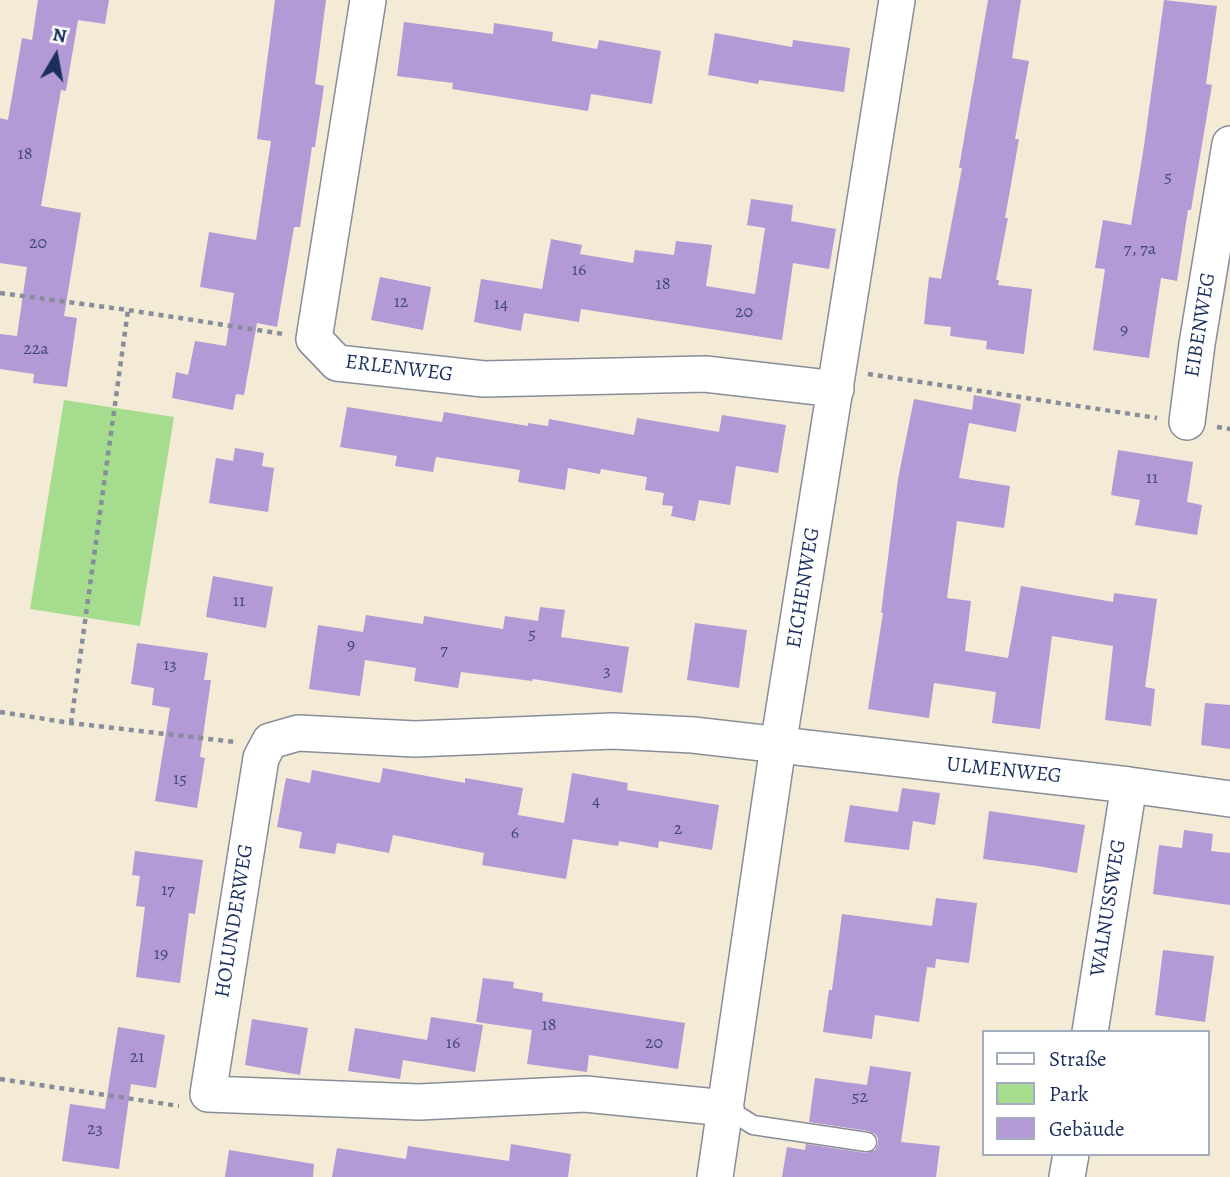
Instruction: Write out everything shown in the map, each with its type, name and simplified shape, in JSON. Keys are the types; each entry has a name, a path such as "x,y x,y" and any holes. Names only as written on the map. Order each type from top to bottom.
{"street":[{"path":"314,339 368,0"},
{"name":"EICHENWEG","path":"715,1177 779,746 897,0"},
{"name":"EIBENWEG","path":"1187,422 1230,144"},
{"name":"ERLENWEG","path":"314,339 337,363 484,379 705,374 838,379"},
{"path":"270,741 298,733 415,739 613,731 693,735 779,746"},
{"name":"HOLUNDERWEG","path":"208,1094 261,758 270,741"},
{"name":"ULMENWEG","path":"779,746 1129,785 1230,799"},
{"name":"WALNUSSWEG","path":"1090,1030 1129,785"},
{"path":"208,1094 419,1102 585,1094 726,1108"},
{"path":"1067,1177 1071,1156"}],"lane":[{"path":"726,1108 753,1125 867,1142"}],"path":[{"path":"0,293 314,339"},
{"path":"71,723 128,310"},
{"path":"838,379 1187,422"},
{"path":"0,712 246,744 270,741"},
{"path":"0,1079 191,1108 208,1094"}],"green space":[{"path":"64,400 174,417 140,626 30,609"}],"building":[{"path":"38,0 109,0 105,24 78,20 66,91 61,90 41,206 81,213 64,316 77,318 67,387 33,383 34,374 0,369 0,334 17,336 27,267 0,263 0,118 8,120 22,38 32,40"},
{"path":"275,0 326,0 315,84 324,86 300,227 294,227 277,327 257,323 244,395 236,394 233,410 172,398 176,372 188,375 195,341 226,346 234,293 200,287 209,232 256,240 271,141 257,139"},
{"path":"988,0 1021,0 1012,58 1029,61 1015,139 1019,139 1005,218 1008,218 996,280 999,280 998,285 1032,289 1024,354 986,349 987,341 950,336 951,327 924,324 929,277 941,279 962,168 959,168"},
{"path":"1164,0 1217,6 1206,84 1212,85 1191,210 1188,210 1177,281 1161,278 1149,358 1093,350 1105,269 1095,268 1103,220 1131,225"},
{"path":"404,22 493,34 494,23 553,32 552,41 597,49 599,40 661,51 652,104 591,94 588,111 452,89 453,83 397,76"},
{"path":"715,33 792,47 793,40 850,48 844,92 759,80 758,84 708,75"},
{"path":"751,199 793,205 791,221 836,229 829,269 793,263 782,340 581,309 579,322 524,313 521,331 474,322 481,279 542,289 551,239 582,245 580,254 633,263 635,250 674,255 676,241 712,245 706,286 755,294 765,228 747,225"},
{"path":"380,277 431,287 423,330 371,320"},
{"path":"974,395 1021,404 1016,432 969,423 959,478 1010,486 1004,528 957,521 947,598 971,601 965,651 1008,658 1021,586 1113,602 1114,593 1157,599 1145,687 1155,689 1151,726 1105,720 1113,646 1052,636 1040,729 992,723 996,692 934,683 929,718 868,709 883,613 898,479 914,399 972,410"},
{"path":"347,407 442,422 444,412 528,426 528,423 548,426 549,419 634,435 637,418 719,432 722,415 786,425 778,473 736,466 730,505 699,500 695,521 671,516 673,506 662,505 664,493 645,490 647,477 601,469 600,474 568,468 565,490 518,482 520,470 436,457 433,472 395,466 397,456 340,447"},
{"path":"235,448 264,453 262,466 274,468 268,512 209,503 216,458 233,461"},
{"path":"1118,450 1193,462 1187,502 1202,505 1197,535 1135,525 1140,500 1111,495"},
{"path":"213,576 273,587 266,628 206,617"},
{"path":"540,607 565,610 561,637 629,647 622,693 533,679 461,672 458,688 414,681 416,668 365,660 360,696 309,689 318,625 363,632 366,615 423,624 424,616 503,629 505,616 538,621"},
{"path":"695,623 747,630 739,688 687,680"},
{"path":"137,643 208,653 204,680 211,680 200,757 205,758 197,808 155,801 170,708 152,705 154,688 131,684"},
{"path":"1205,703 1230,705 1230,749 1201,745"},
{"path":"383,768 465,783 465,778 523,788 518,815 564,823 572,773 628,783 627,790 719,805 712,850 659,841 658,848 619,841 618,846 573,839 566,879 482,865 484,853 393,835 389,853 337,843 335,854 299,848 302,832 277,827 286,778 310,783 312,770 380,783"},
{"path":"902,788 940,793 935,825 913,821 909,850 844,842 850,805 898,812"},
{"path":"989,811 1085,825 1077,873 983,859"},
{"path":"1184,830 1213,834 1211,851 1230,853 1230,905 1153,894 1159,845 1182,848"},
{"path":"135,851 203,860 195,914 189,913 180,983 136,977 145,907 136,906 140,876 132,875"},
{"path":"936,898 977,903 969,963 936,959 935,968 927,967 919,1022 875,1015 872,1039 823,1032 829,990 832,990 842,914 932,926"},
{"path":"1163,950 1214,956 1205,1022 1155,1015"},
{"path":"483,978 514,982 513,988 543,993 542,1001 685,1023 678,1069 589,1055 587,1072 527,1064 532,1030 476,1022"},
{"path":"431,1017 483,1025 475,1072 403,1060 400,1079 348,1071 355,1028 427,1040"},
{"path":"252,1019 308,1028 300,1075 245,1065"},
{"path":"118,1027 165,1035 156,1088 131,1084 119,1169 62,1161 70,1104 105,1109"},
{"path":"870,1066 911,1072 901,1142 940,1146 936,1177 782,1177 787,1147 805,1150 806,1144 866,1153 875,1150 878,1138 869,1131 809,1122 815,1078 867,1085"},
{"path":"511,1144 571,1154 568,1177 332,1177 337,1148 406,1159 408,1146 509,1161"},
{"path":"229,1150 314,1164 313,1177 225,1177"}]}
